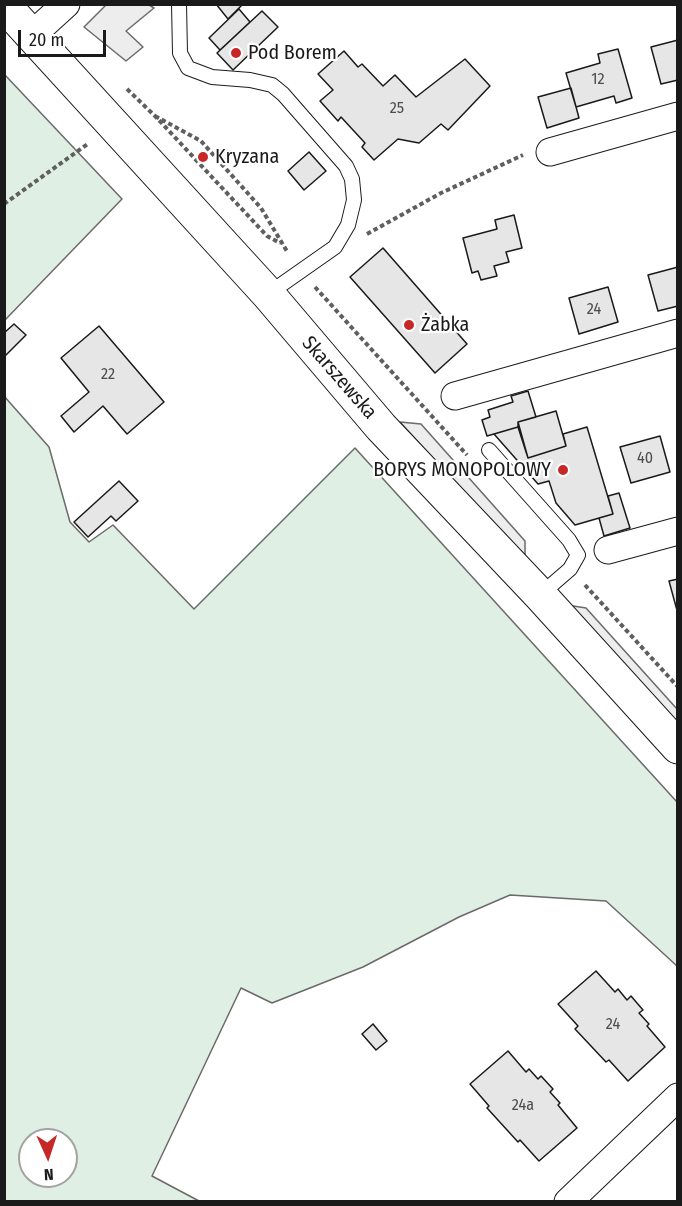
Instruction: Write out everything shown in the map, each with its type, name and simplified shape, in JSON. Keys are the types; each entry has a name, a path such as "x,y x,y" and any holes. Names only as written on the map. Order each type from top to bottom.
{"main road":[{"name":"Skarszewska","path":"4,5 268,294 381,427 540,595 678,747"}],"street":[{"path":"32,36 66,4"},
{"path":"550,152 678,116"},
{"path":"455,396 678,333"},
{"path":"608,550 678,531"},
{"path":"568,1202 678,1098"}],"lane":[{"path":"179,4 180,53 188,68 212,77 250,80 272,85 346,166 352,179 354,200 348,225 335,247 268,294"},
{"path":"489,450 569,540 578,555 570,569 540,595"}],"path":[{"path":"155,116 201,141 261,208 280,244 267,236 155,116"},
{"path":"4,204 113,126"},
{"path":"369,233 441,193 533,150 550,152"}],"green space":[{"path":"4,75 122,199 5,320"},
{"path":"4,396 49,447 70,522 89,542 113,525 194,609 355,448 677,802 677,966 606,901 510,895 459,917 363,967 272,1003 241,988 152,1176 199,1201 5,1201"}],"shaded area":[{"path":"107,4 149,5 154,8 126,31 143,47 126,61 84,27"},
{"path":"400,422 421,424 525,541 525,559"},
{"path":"567,605 586,608 677,709 677,725"}],"building":[{"path":"216,4 243,4 228,19"},
{"path":"239,9 250,22 220,50 209,38"},
{"path":"262,11 278,27 233,70 217,53"},
{"path":"678,40 678,80 661,84 651,47"},
{"path":"618,49 632,98 616,103 614,96 576,107 566,73 600,63 598,54"},
{"path":"344,51 358,67 362,64 383,86 395,75 416,97 465,59 490,86 448,130 441,124 419,143 398,139 374,160 362,147 365,143 341,117 338,121 320,101 333,90 318,74"},
{"path":"571,88 579,118 547,128 538,97"},
{"path":"309,152 326,171 304,190 288,171"},
{"path":"514,215 522,248 506,252 509,262 494,266 497,276 481,280 478,271 472,273 463,238 497,229 495,220"},
{"path":"383,248 467,344 435,373 350,277"},
{"path":"678,267 678,306 658,311 648,275"},
{"path":"608,287 618,322 579,334 569,298"},
{"path":"14,324 26,335 4,357 4,333"},
{"path":"99,326 164,402 127,434 103,406 74,432 61,416 89,392 61,358"},
{"path":"528,391 536,417 518,422 518,427 487,436 482,420 490,417 488,410 513,402 511,396"},
{"path":"556,411 566,446 528,458 518,422"},
{"name":"BORYS MONOPOLOWY","path":"518,427 528,458 566,446 563,434 587,427 613,514 575,525 556,503 549,481 538,484 494,434"},
{"path":"660,436 670,472 631,483 620,447"},
{"path":"119,481 138,501 116,521 111,516 88,537 74,522"},
{"path":"619,493 630,528 604,536 599,518 613,514 608,496"},
{"path":"678,579 678,614 669,581"},
{"path":"596,971 615,992 618,989 627,1000 631,996 643,1010 639,1013 649,1024 647,1026 665,1047 628,1081 609,1060 606,1062 575,1029 578,1026 558,1004"},
{"path":"373,1024 387,1041 376,1050 362,1034"},
{"path":"508,1051 526,1072 529,1069 538,1079 541,1076 553,1089 550,1092 560,1103 558,1105 577,1128 539,1161 487,1108 489,1106 470,1084"}],"place":[{"name":"Pod Borem","path":"236,53"},
{"name":"Kryzana","path":"203,157"},
{"name":"Żabka","path":"409,325"},
{"name":"BORYS MONOPOLOWY","path":"563,470"}]}
